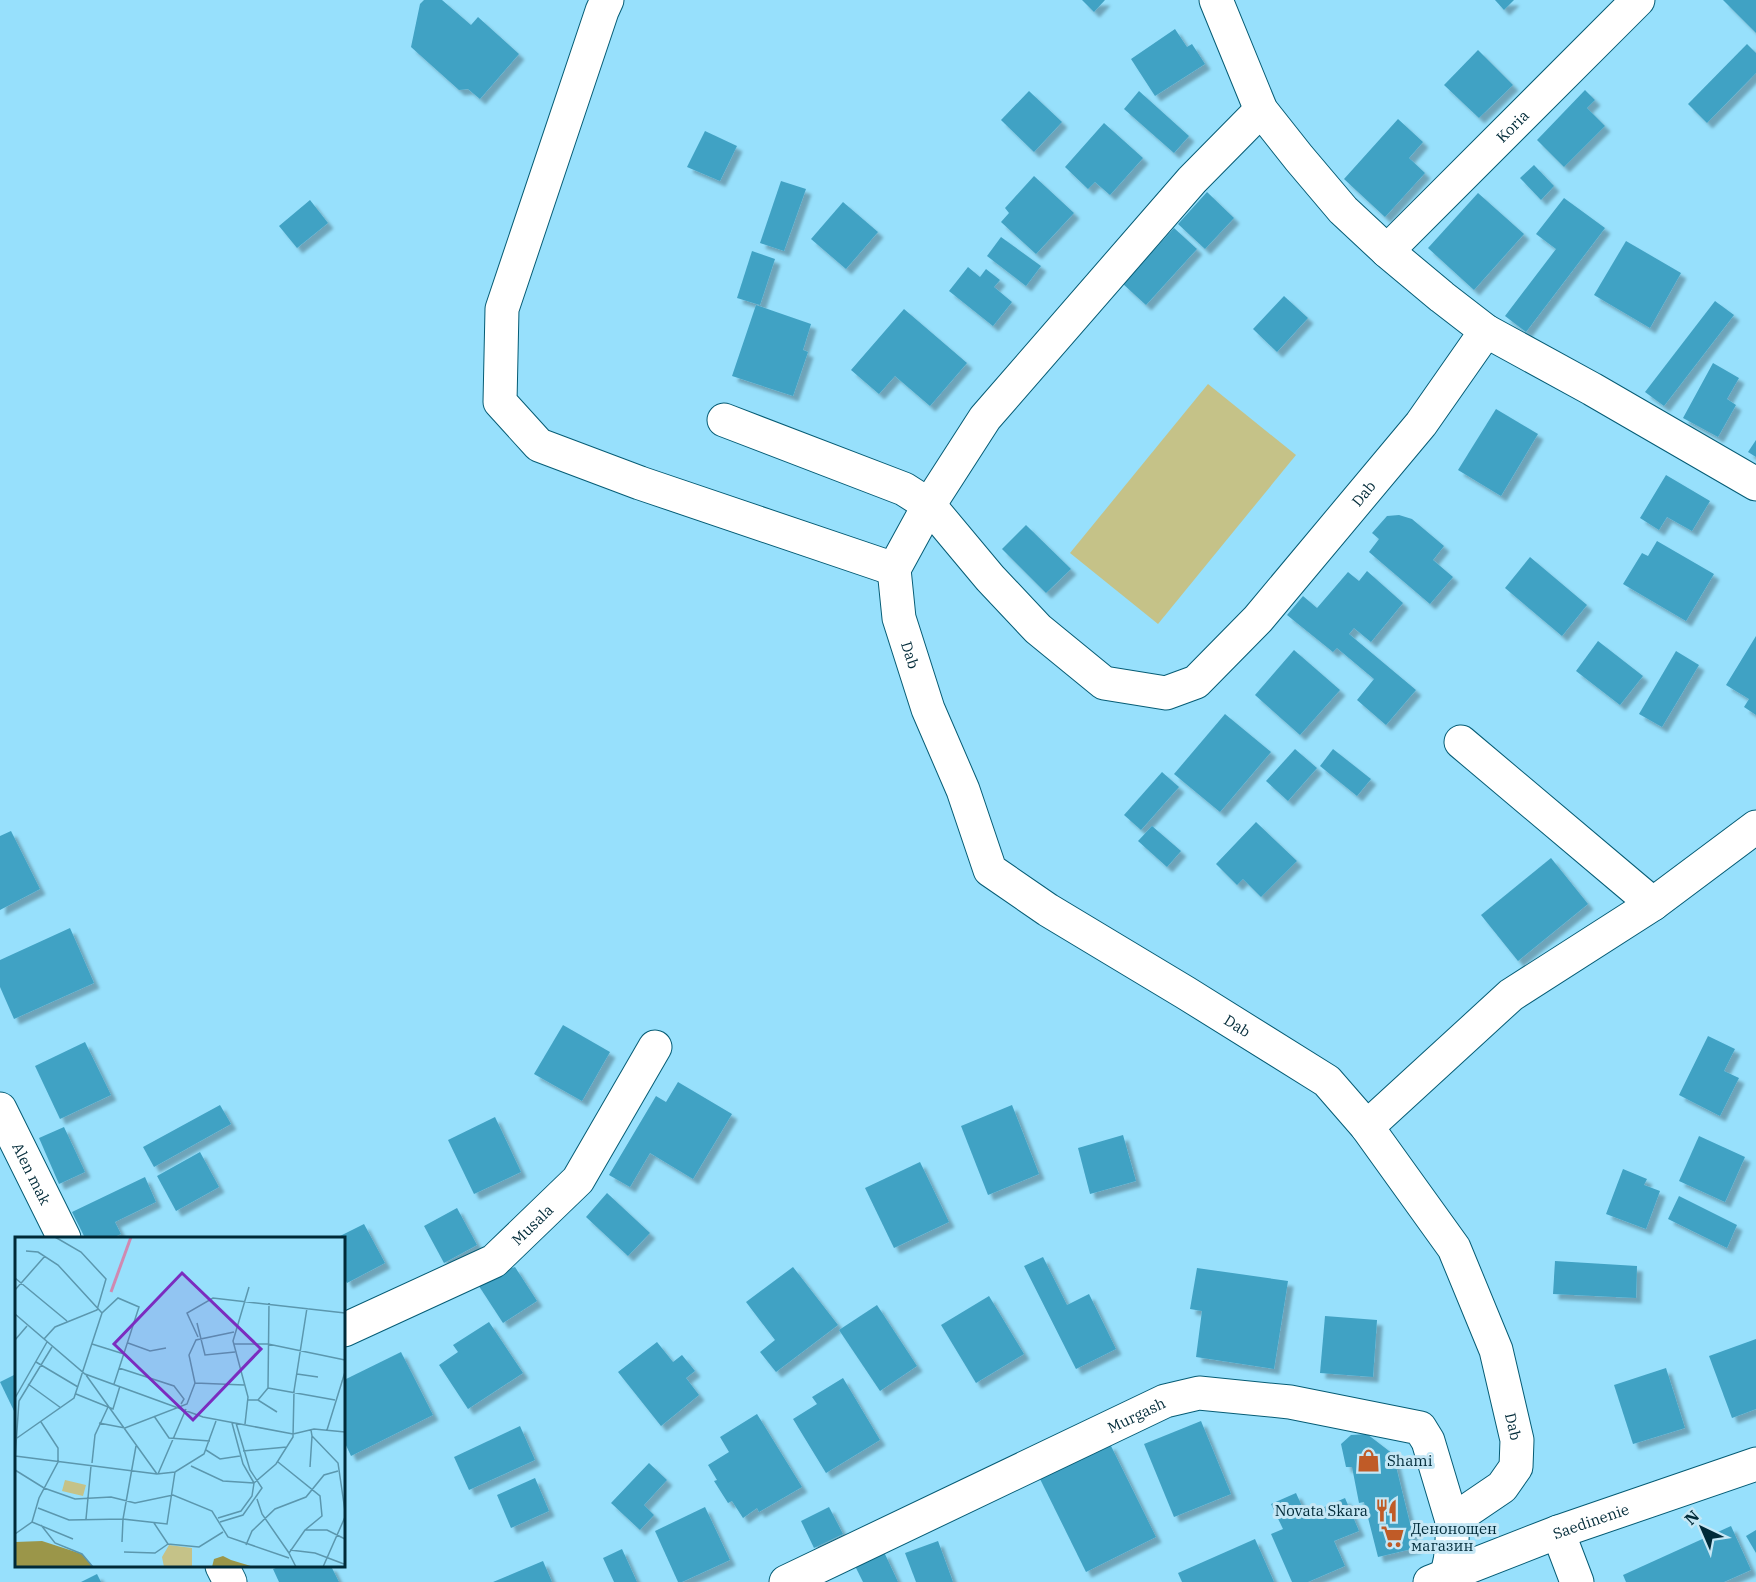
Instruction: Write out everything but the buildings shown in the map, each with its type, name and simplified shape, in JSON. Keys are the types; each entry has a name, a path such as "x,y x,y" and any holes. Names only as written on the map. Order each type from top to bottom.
{"street":[{"path":"607,0 501,309 500,402 539,445 640,483 894,569 929,505 985,418 1192,180 1262,110"},
{"path":"1216,0 1262,110 1343,210 1387,251 1486,331 1756,484"},
{"name":"Koria","path":"1387,251 1638,0"},
{"name":"Dab","path":"724,420 904,489 929,505 990,578 1038,629 1104,683 1166,693 1196,682 1258,619 1421,424 1486,331"},
{"name":"Dab","path":"894,569 898,618 924,697 963,790 990,870 1048,910 1327,1081 1367,1127 1454,1248 1496,1350 1517,1440 1516,1467 1502,1487 1452,1521"},
{"path":"1461,742 1653,904"},
{"path":"1367,1127 1511,995 1653,904 1756,827"},
{"name":"Musala","path":"345,1330 494,1261 578,1180 656,1047"},
{"name":"Alen mak","path":"0,1109 63,1237"},
{"name":"Murgash","path":"786,1582 1165,1401 1199,1393 1290,1402 1420,1428 1428,1442 1452,1521"},
{"name":"Saedinenie","path":"1440,1579 1558,1532 1756,1464"},
{"path":"1440,1579 1453,1539 1452,1521"},
{"path":"1558,1532 1577,1582"},
{"path":"222,1567 230,1582"}],"shaded area":[{"path":"1208,384 1296,455 1158,624 1070,553"}],"place":[{"name":"Shami","path":"1369,1460"},
{"name":"Novata Skara","path":"1386,1510"},
{"name":"Денонощен магазин","path":"1393,1537"}]}
